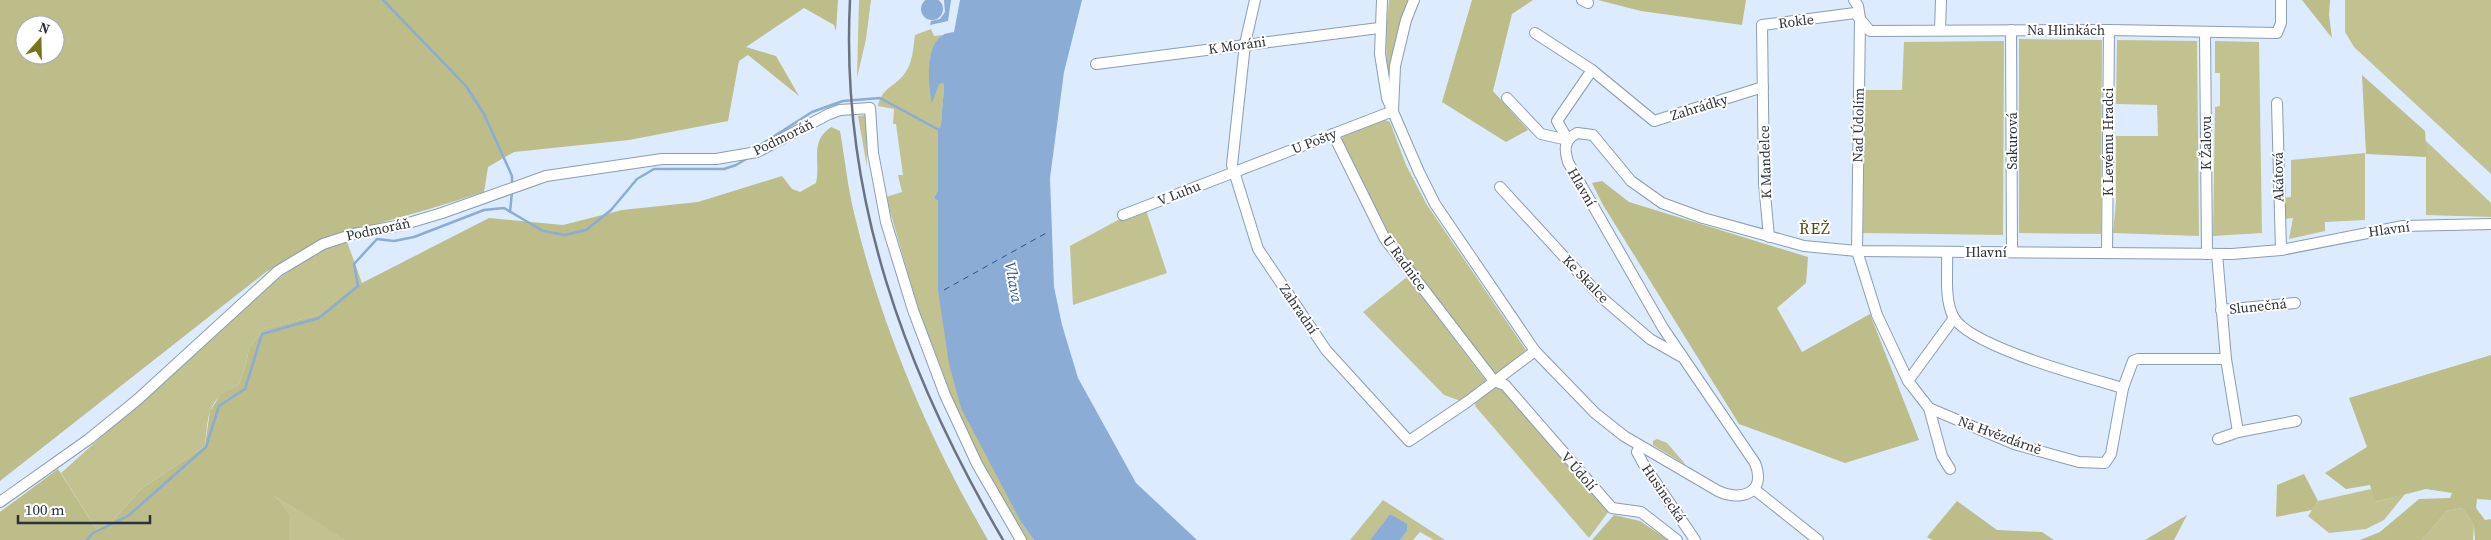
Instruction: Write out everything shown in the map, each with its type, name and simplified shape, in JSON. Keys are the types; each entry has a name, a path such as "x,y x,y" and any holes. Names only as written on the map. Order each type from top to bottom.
{"street":[{"name":"Zahradní","path":"1255,0 1245,44 1232,156 1235,172 1258,248 1326,350 1409,441 1468,402 1535,352"},
{"path":"1382,0 1379,28 1380,54 1387,98 1419,172 1435,204 1535,352 1595,413 1640,446 1722,493 1741,496 1754,489 1818,540"},
{"path":"1393,111 1395,66 1406,20 1414,0"},
{"name":"Nad Údolím","path":"1854,0 1858,6 1860,18 1857,251"},
{"path":"1940,30 1941,0"},
{"name":"Na Hlinkách","path":"1860,18 1870,31 2109,30 2277,33 2281,23 2281,0"},
{"name":"Rokle","path":"1763,87 1762,25 1856,13 1860,18"},
{"name":"K Moráni","path":"1096,64 1379,28"},
{"name":"Sakurová","path":"2011,30 2012,252"},
{"name":"K Levému Hradci","path":"2107,253 2109,30"},
{"name":"K Žalovu","path":"2205,32 2212,254 2238,432"},
{"name":"Zahrádky","path":"1535,33 1592,70 1654,121 1763,87"},
{"path":"1568,140 1557,121 1592,70"},
{"name":"K Mandelce","path":"1763,87 1764,183 1769,237"},
{"path":"1506,98 1541,134 1568,140"},
{"name":"Akátová","path":"2277,103 2281,250"},
{"name":"Podmoráň","path":"0,502 99,431 137,400 254,292 300,256 342,237 414,222 546,176 662,159 716,159 752,153 829,114 840,110 870,108 873,153 886,222 913,310 945,395 977,464 1021,540"},
{"name":"U Pošty","path":"1235,172 1393,111"},
{"name":"Hlavní","path":"1754,489 1758,475 1753,459 1663,328 1568,162 1565,146 1568,140 1577,133 1593,135 1631,181 1662,203 1769,237 1804,246 1857,251 2212,254 2281,250 2403,226 2491,224"},
{"name":"U Radnice","path":"1333,134 1385,239 1494,381"},
{"name":"V Luhu","path":"1123,215 1235,172"},
{"name":"Ke Skalce","path":"1500,186 1601,297 1650,339 1683,358"},
{"name":"Na Hvězdárně","path":"1857,251 1877,314 1908,381 1929,408 2014,444 2079,462 2105,463 2110,454 2123,388"},
{"path":"1947,252 1949,295 1954,318 1968,331 2006,349 2123,388 2133,361 2138,359 2226,359"},
{"name":"Slunečná","path":"2221,310 2294,303"},
{"path":"1908,381 1954,318"},
{"name":"V Údolí","path":"1494,381 1505,385 1612,508 1641,512 1677,540"},
{"path":"1929,408 1942,456 1950,468"},
{"path":"2218,439 2238,432 2296,421"},
{"name":"Husinecká","path":"1640,446 1637,452 1644,465 1695,540"}],"green space":[{"path":"0,0 838,0 836,31 834,25 804,8 746,47 776,56 799,96 748,55 739,61 728,121 629,140 514,152 488,167 484,192 326,238 266,272 0,481"},
{"path":"859,0 871,0 866,39 857,78"},
{"path":"1389,0 1410,0 1391,96 1386,48"},
{"path":"1472,0 1533,0 1512,14 1493,91 1528,130 1506,142 1442,102"},
{"path":"1598,0 1746,0 1742,25 1641,11"},
{"path":"2302,0 2330,0 2329,15 2332,38"},
{"path":"2345,0 2491,0 2491,174 2354,47 2345,32"},
{"path":"931,29 934,36 942,35 933,50 931,58 931,99 939,83 943,83 944,87 941,124 938,131 938,190 934,198 938,201 938,290 1006,491 1021,522 1034,540 1023,540 947,395 917,305 886,197 902,192 898,175 903,175 896,124 893,124 894,109 878,106 885,91 901,78 908,69 915,35"},
{"path":"2019,39 2102,40 2101,234 2019,233"},
{"path":"2117,40 2197,41 2199,236 2113,233 2116,201 2116,136 2158,136 2157,105 2116,104"},
{"path":"2004,41 2003,235 1863,233 1865,90 1902,90 1904,42"},
{"path":"2215,41 2259,42 2262,233 2213,236 2215,107 2220,106 2220,73 2215,73"},
{"path":"2362,75 2425,131 2427,157 2366,154"},
{"path":"866,115 867,167 858,116"},
{"path":"1385,120 1390,122 1406,165 1427,205 1526,350 1495,375 1386,231 1341,141 1343,136"},
{"path":"831,127 840,131 855,217 879,301 894,343 927,423 946,463 988,540 344,540 274,496 289,513 289,540 0,540 0,512 58,469 98,532 110,524 141,489 205,446 210,411 221,394 239,384 249,348 264,329 326,313 362,283 489,218 563,225 622,210 698,202 782,176 792,189 800,192 816,183 818,146 824,133"},
{"path":"2426,141 2491,203 2491,217 2426,215"},
{"path":"2365,153 2365,220 2325,222 2325,231 2289,239 2293,218 2282,219 2282,198 2291,197 2291,160"},
{"path":"1602,181 1629,202 1808,257 1806,283 1777,308 1802,352 1870,314 1919,440 1845,463 1739,424 1603,205 1592,183"},
{"path":"1146,210 1167,273 1073,305 1070,246 1118,220"},
{"path":"346,239 362,283 326,313 264,329 249,348 239,384 220,396 211,409 207,424 205,446 141,489 110,524 98,532 61,473 276,280 316,253"},
{"path":"1407,277 1486,381 1461,401 1444,395 1363,312"},
{"path":"2491,355 2491,500 2477,499 2476,508 2485,520 2491,519 2491,540 2475,540 2474,525 2462,508 2447,511 2422,540 2360,540 2380,532 2419,499 2450,498 2452,493 2426,489 2375,502 2370,485 2346,489 2325,473 2367,447 2349,398"},
{"path":"1499,385 1609,511 1589,538 1475,406 1476,402"},
{"path":"1657,439 1667,443 1686,465 1653,445 1653,441"},
{"path":"2304,474 2318,501 2312,510 2276,517 2277,485"},
{"path":"2371,489 2376,502 2405,494 2384,520 2366,529 2329,533 2308,516 2318,501"},
{"path":"272,495 325,526 344,540 289,540 289,513"},
{"path":"1383,500 1445,540 1434,540 1420,532 1413,540 1400,540 1407,531 1390,514 1370,540 1350,540"},
{"path":"1957,501 1997,530 2042,532 2054,540 1932,540 1927,537"},
{"path":"2462,508 2474,525 2473,540 2422,540 2447,511"},
{"path":"1614,515 1640,521 1668,540 1592,540"},
{"path":"2187,515 2174,540 2145,540"}],"water":[{"path":"932,-2 940,1 943,9 940,17 932,20 924,17 921,9 924,1"},
{"path":"944,0 951,0 948,21 930,25 931,21 940,19 945,12"},
{"name":"Vltava","path":"960,0 1082,0 1064,72 1050,178 1054,287 1062,325 1078,378 1136,483 1197,540 1034,540 1021,522 961,408 949,364 938,290 938,201 934,198 938,190 938,131 941,124 944,87 943,83 939,84 932,103 929,77 933,47 943,35 954,32"},
{"path":"1390,514 1407,524 1407,531 1400,540 1370,540"}],"waterway":[{"path":"383,0 466,86 484,114 512,176 512,186"},
{"path":"751,151 812,112 843,101 880,98 941,131"},
{"path":"87,540 93,533 128,516 206,447 219,406 245,389 262,334 319,318 358,286 354,264 377,239 394,241 414,237 484,210 504,208 543,231 565,235 586,230 611,210 637,179 654,169 724,169 748,158"},
{"path":"510,212 512,192"}],"ferry route":[{"path":"944,290 1048,232"}],"railway":[{"path":"850,0 850,73 856,144 868,213 886,281 909,347 936,412 968,477 1003,540"}],"district":[{"name":"ŘEŽ","path":"1815,228"}]}
